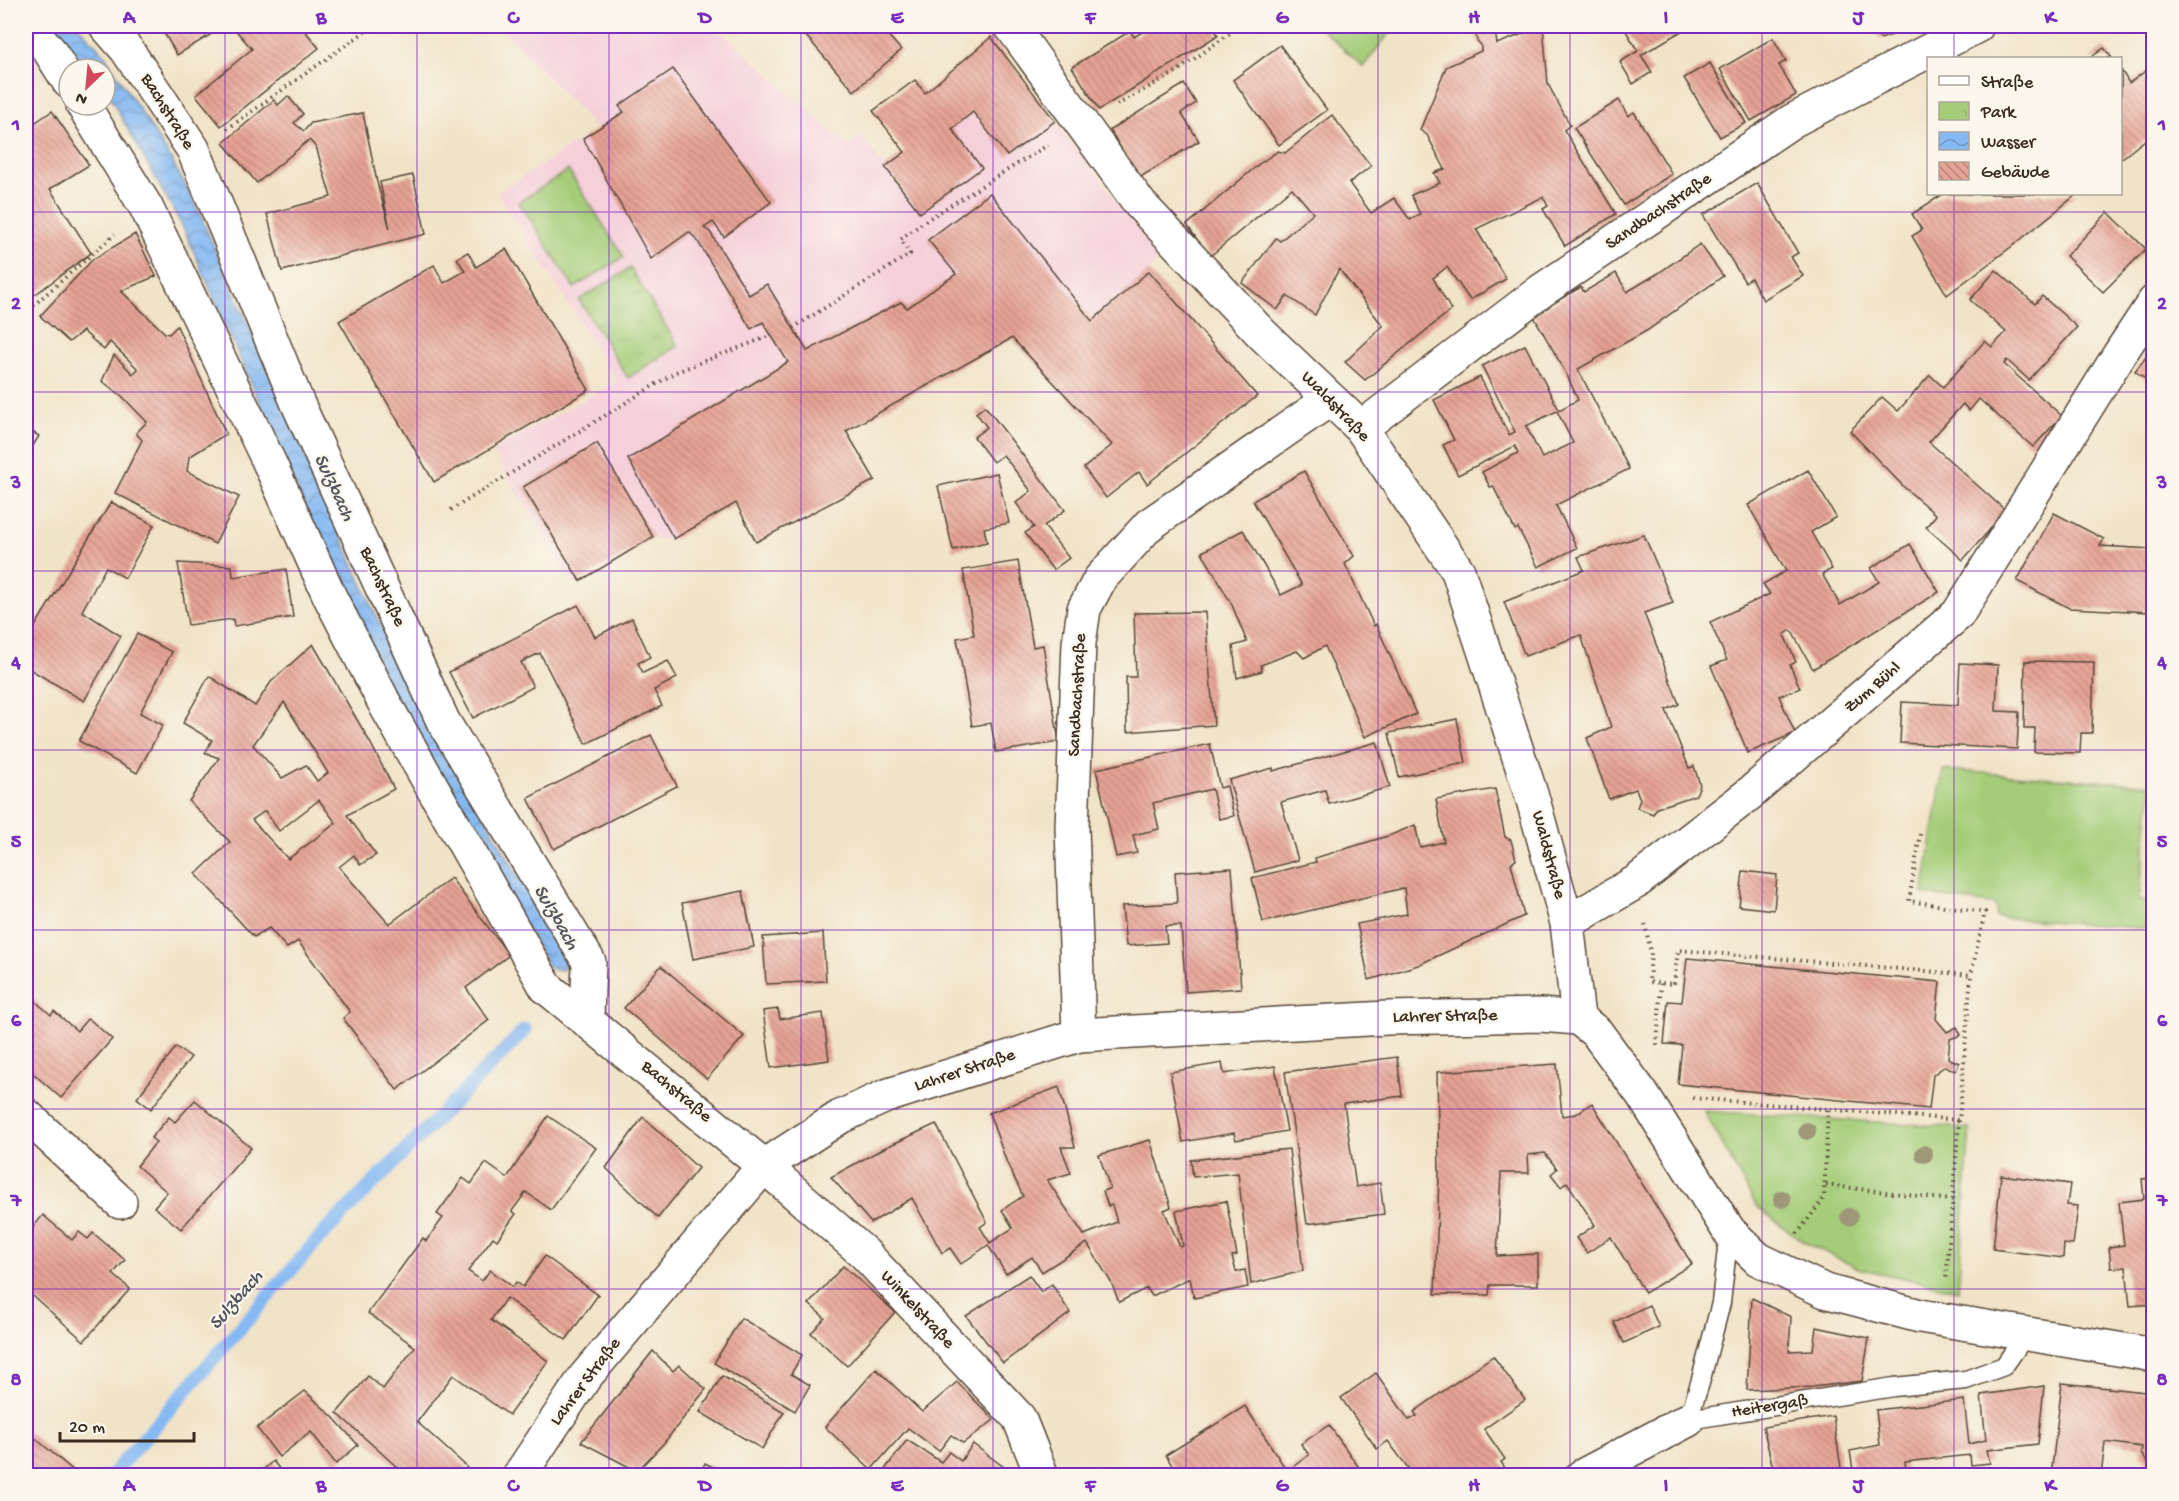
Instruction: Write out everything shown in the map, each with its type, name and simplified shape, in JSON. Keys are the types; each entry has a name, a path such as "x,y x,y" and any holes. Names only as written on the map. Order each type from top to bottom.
{"street":[{"path":"28,26 57,63"},
{"name":"Bachstraße","path":"106,26 127,50 197,162 298,405 443,721 589,962 586,1018"},
{"name":"Waldstraße","path":"1011,26 1140,204 1262,334 1361,428 1458,571 1533,800 1567,923"},
{"name":"Sandbachstraße","path":"1361,428 1541,291 1792,121 1977,26"},
{"name":"Bachstraße","path":"90,117 146,207 270,464 330,597 386,706 546,987 764,1166"},
{"name":"Zum Bühl","path":"1567,923 1636,882 1748,795 1958,614 2118,355 2154,302"},
{"name":"Sandbachstraße","path":"1080,1035 1072,827 1079,643 1084,609 1100,579 1149,525 1329,400"},
{"path":"1567,923 1578,1018 1597,1033 1642,1094 1729,1231 1758,1259 1825,1291 1920,1316 2154,1355"},
{"name":"Lahrer Straße","path":"519,1476 585,1377 764,1166 840,1117 886,1096 1080,1035 1387,1018 1540,1015 1578,1018"},
{"path":"26,1115 120,1202"},
{"name":"Winkelstraße","path":"764,1166 864,1253 1019,1418 1042,1476"},
{"path":"1582,1476 1688,1420"}],"lane":[{"path":"1688,1420 1721,1303 1729,1231"},
{"name":"Heitergaß","path":"1688,1420 1894,1387 1966,1380 2004,1366 2026,1334"}],"path":[{"path":"197,162 221,133 373,26"},
{"path":"793,328 910,254 901,239 925,222 1082,125 1176,72 1240,26"},
{"path":"26,315 36,303 146,207"},
{"path":"451,510 676,372 772,336"},
{"path":"1920,834 1909,901 1985,912 1971,975 1943,1320"},
{"path":"1651,953 1649,982 1674,984 1678,950 1971,975"},
{"path":"1657,1048 1662,983"},
{"path":"1642,1094 1958,1120"},
{"path":"1773,1266 1824,1198 1828,1109"},
{"path":"1826,1185 1952,1200"}],"shaded area":[{"path":"500,26 715,26 848,146 861,136 920,213 982,169 952,129 973,112 1007,156 1055,121 1121,205 1162,251 1149,272 1257,396 1147,484 1139,472 1106,498 1084,468 1112,445 1012,338 846,431 875,480 756,542 736,503 674,539 653,538 573,585 493,451 617,381 498,193 597,129"}],"green space":[{"path":"1319,26 1395,26 1363,67"},
{"path":"568,170 624,257 574,288 519,202"},
{"path":"630,268 678,346 628,378 579,300"},
{"path":"1943,770 2152,785 2139,901 2153,903 2153,929 1996,917 1996,905 1923,894"},
{"path":"1704,1111 1970,1128 1958,1290 1858,1268 1804,1242 1757,1207"}],"water":[{"path":"50,26 78,26 106,57 78,57"},
{"path":"117,75 166,151 194,201 377,618 500,844 569,964 562,970 550,968 404,720 310,519 184,229 117,109"}],"building":[{"path":"160,26 225,26 177,55"},
{"path":"232,26 301,26 319,48 221,126 196,95 252,49"},
{"path":"802,26 880,26 901,50 854,91 799,28"},
{"path":"1152,26 1212,26 1218,35 1099,110 1072,67 1130,31 1134,37"},
{"path":"1484,26 1495,30 1497,44 1543,26 1548,84 1570,125 1564,130 1616,214 1565,246 1543,209 1548,206 1543,197 1476,229 1506,279 1470,300 1447,267 1433,278 1451,310 1365,380 1345,362 1383,326 1339,269 1315,315 1287,296 1277,310 1242,283 1276,238 1280,241 1313,213 1292,188 1209,257 1187,225 1259,164 1278,151 1285,153 1332,115 1371,166 1349,183 1371,213 1394,198 1410,220 1420,214 1411,195 1440,183 1434,173 1445,169 1427,135 1420,130 1446,67 1481,51 1476,35"},
{"path":"1623,26 1690,26 1641,55 1652,72 1633,84 1620,62 1638,51"},
{"path":"1868,26 1918,26 1881,39"},
{"path":"991,37 1055,121 1007,156 973,112 952,129 982,168 920,213 885,167 905,152 873,111 915,80 925,93"},
{"path":"1773,38 1786,61 1779,65 1796,95 1751,121 1720,69"},
{"path":"1280,45 1327,110 1279,145 1233,80"},
{"path":"2104,48 2111,57 2091,57"},
{"path":"1710,63 1746,123 1720,137 1684,78"},
{"path":"2154,65 2154,152 2145,140 2122,158 2122,72 2129,83"},
{"path":"673,69 771,202 724,237 713,222 704,228 710,232 749,295 767,284 807,351 901,302 907,308 956,274 928,240 990,193 1092,321 1149,271 1257,396 1147,484 1139,472 1106,498 1084,468 1112,445 1012,338 846,431 875,480 756,542 736,503 674,539 628,459 788,362 763,322 751,329 697,240 689,232 651,259 583,138 624,112 619,106"},
{"path":"1184,84 1196,103 1181,113 1199,141 1139,178 1110,130"},
{"path":"288,96 303,114 294,123 304,131 311,123 363,113 377,182 390,229 380,182 413,175 426,234 282,271 267,214 331,197 316,147 309,140 257,183 223,143 274,100 278,105"},
{"path":"1619,100 1628,116 1634,112 1672,174 1624,205 1574,128"},
{"path":"52,111 89,165 50,189 91,253 29,299 26,294 26,129"},
{"path":"1757,183 1798,253 1791,257 1803,276 1763,300 1751,278 1745,282 1703,215"},
{"path":"1941,195 2076,195 1947,295 1912,236 1922,230 1912,214"},
{"path":"2108,212 2146,249 2103,292 2066,256"},
{"path":"135,234 156,276 121,291 165,333 169,334 177,326 226,434 189,457 187,471 239,497 215,544 115,493 142,440 136,433 147,422 122,396 102,381 114,355 133,374 138,369 110,342 104,350 83,331 69,342 40,316 93,259"},
{"path":"1700,244 1723,276 1648,330 1578,369 1629,469 1556,505 1577,548 1538,567 1518,528 1515,530 1493,486 1490,487 1482,472 1518,453 1515,446 1458,475 1443,445 1454,440 1434,400 1480,377 1509,435 1515,432 1482,366 1525,345 1559,410 1578,400 1567,375 1533,315 1581,287 1584,292 1616,273 1627,292","holes":["1557,411 1573,443 1542,458 1526,426"]},
{"path":"506,249 589,390 434,482 339,321 434,265 444,283 465,271 457,258 468,252 476,267"},
{"path":"1996,270 2035,304 2042,296 2077,327 2029,380 2007,360 2004,364 2062,416 2033,447 1979,399 1969,411 1963,404 1929,442 2006,511 1963,560 1926,527 1936,515 1905,488 1850,431 1882,397 1898,411 1930,375 1943,387 1985,341 1992,347 2006,332 1970,300"},
{"path":"2154,347 2154,386 2135,371"},
{"path":"985,406 1065,510 1044,526 1069,558 1053,570 1025,533 1034,527 1016,503 1031,491 1003,455 993,462 974,437 987,427 976,413"},
{"path":"26,428 39,436 26,457"},
{"path":"597,443 653,537 580,581 523,487"},
{"path":"1808,470 1836,517 1811,532 1832,569 1822,574 1840,605 1879,582 1871,568 1910,544 1939,592 1813,669 1791,630 1784,635 1796,662 1790,665 1800,688 1779,696 1795,733 1748,753 1711,666 1727,660 1710,622 1770,594 1763,584 1786,571 1748,505"},
{"path":"1304,471 1354,556 1345,564 1374,626 1376,624 1416,714 1365,737 1325,646 1304,658 1297,651 1261,665 1262,671 1237,678 1233,646 1247,642 1232,605 1202,552 1243,530 1281,595 1302,585 1253,501"},
{"path":"997,473 1009,523 984,528 987,542 953,550 938,486"},
{"path":"111,502 154,525 125,578 106,567 82,611 121,636 84,701 26,667 26,641"},
{"path":"2054,513 2104,539 2100,546 2152,549 2150,612 2069,608 2017,581"},
{"path":"1644,535 1673,603 1644,613 1679,704 1666,710 1689,768 1694,766 1700,785 1696,795 1657,808 1653,814 1637,808 1640,799 1636,789 1609,799 1587,738 1611,727 1581,635 1525,656 1504,602 1584,570 1578,557"},
{"path":"1018,561 1033,647 1043,645 1059,742 996,752 991,723 972,726 957,638 974,635 963,570"},
{"path":"178,563 232,566 233,577 286,569 293,617 234,626 233,619 188,625"},
{"path":"578,605 595,637 632,618 650,657 638,663 643,673 668,661 677,678 654,690 662,706 586,744 540,653 521,662 533,687 473,718 449,672"},
{"path":"1205,612 1214,725 1127,732 1126,677 1136,677 1134,613"},
{"path":"137,634 172,652 140,713 163,725 137,773 79,741"},
{"path":"313,644 370,742 394,789 347,815 376,855 360,865 354,855 339,867 389,924 451,878 509,955 466,988 489,1020 397,1090 343,1018 350,1012 298,941 287,948 269,928 254,937 196,874 230,842 189,801 219,758 205,753 212,740 183,723 209,676 255,706 271,682","holes":["284,702 328,773 317,781 306,765 282,778 253,745","319,800 336,823 288,859 252,820 265,811 279,831"]},
{"path":"2025,661 2094,662 2092,733 2081,733 2080,753 2034,752 2035,728 2024,728"},
{"path":"1960,663 1998,665 1996,711 2019,712 2017,749 1900,743 1902,702 1958,705"},
{"path":"1457,719 1466,763 1399,777 1389,733"},
{"path":"651,735 677,786 554,849 528,798"},
{"path":"1377,742 1390,787 1329,804 1325,790 1281,802 1298,860 1255,872 1229,780 1273,768 1273,771"},
{"path":"1210,744 1220,788 1227,786 1234,816 1219,819 1212,789 1153,803 1159,829 1133,835 1137,853 1116,857 1096,769"},
{"path":"1495,789 1505,837 1511,840 1516,860 1511,863 1524,916 1418,965 1369,980 1357,924 1407,914 1404,888 1263,922 1252,878 1316,862 1315,858 1391,835 1415,825 1420,847 1444,842 1436,799"},
{"path":"1232,868 1241,988 1186,992 1181,926 1165,926 1167,943 1126,946 1122,906 1177,903 1175,872"},
{"path":"1743,871 1777,875 1774,910 1739,906"},
{"path":"743,891 754,947 693,959 682,903"},
{"path":"823,933 826,981 766,984 763,937"},
{"path":"1687,958 1940,982 1936,1019 1947,1032 1957,1027 1961,1035 1950,1039 1948,1058 1959,1063 1956,1071 1945,1066 1933,1075 1929,1109 1678,1084 1682,1045 1664,1044 1668,1001 1682,1002"},
{"path":"661,966 744,1036 707,1079 624,1008"},
{"path":"26,993 51,1015 54,1011 77,1031 88,1018 112,1039 61,1098 26,1067"},
{"path":"778,1009 780,1019 823,1013 829,1060 771,1068 763,1011"},
{"path":"176,1047 191,1057 151,1109 137,1098"},
{"path":"1397,1057 1402,1096 1344,1104 1356,1187 1380,1183 1384,1214 1307,1224 1285,1072"},
{"path":"1222,1063 1224,1074 1275,1066 1287,1131 1236,1140 1234,1133 1183,1142 1170,1072"},
{"path":"1557,1064 1562,1116 1576,1114 1592,1103 1692,1264 1645,1293 1611,1237 1587,1253 1576,1238 1595,1225 1567,1182 1561,1187 1551,1174 1557,1169 1545,1153 1528,1155 1529,1173 1501,1173 1497,1256 1538,1254 1538,1285 1490,1285 1489,1295 1435,1294 1439,1175 1437,1072"},
{"path":"1059,1087 1075,1147 1061,1147 1071,1173 1047,1180 1084,1235 1117,1222 1112,1205 1108,1206 1103,1191 1110,1188 1099,1155 1150,1140 1171,1207 1164,1210 1180,1247 1183,1246 1176,1211 1226,1201 1237,1255 1232,1256 1236,1272 1245,1270 1248,1287 1194,1298 1190,1278 1152,1296 1147,1288 1119,1302 1111,1282 1087,1243 1042,1272 1032,1257 1006,1274 988,1245 961,1264 950,1248 942,1253 912,1198 871,1223 831,1177 884,1148 936,1124 987,1222 980,1227 990,1243 1013,1228 1002,1210 1023,1196 1007,1163 989,1113"},
{"path":"195,1100 251,1148 181,1229 154,1207 167,1192 137,1166 156,1142 151,1138 169,1117 175,1122"},
{"path":"548,1116 596,1148 551,1210 526,1192 512,1211 516,1214 497,1240 493,1237 468,1271 482,1281 490,1270 513,1287 516,1282 523,1287 545,1256 598,1295 566,1340 506,1298 491,1320 548,1361 509,1415 453,1375 417,1422 467,1467 460,1476 407,1476 337,1413 368,1376 383,1389 415,1347 368,1313 423,1238 426,1241 443,1218 437,1214 463,1178 471,1184 486,1163 507,1178"},
{"path":"643,1117 698,1168 658,1218 606,1168"},
{"path":"1289,1149 1303,1271 1251,1284 1238,1173 1193,1177 1191,1160"},
{"path":"2001,1175 2070,1184 2067,1205 2078,1206 2073,1245 2064,1244 2063,1258 1993,1249"},
{"path":"2154,1178 2154,1257 2150,1258 2152,1278 2154,1277 2154,1304 2130,1306 2126,1267 2111,1268 2109,1247 2124,1245 2119,1202 2144,1199 2142,1179"},
{"path":"43,1215 72,1240 79,1232 88,1239 93,1233 125,1260 113,1274 130,1289 84,1341 26,1290 26,1236"},
{"path":"843,1266 895,1312 847,1366 811,1333 825,1318 809,1304"},
{"path":"1029,1275 1041,1292 1052,1284 1070,1313 1003,1363 966,1316"},
{"path":"1752,1298 1791,1317 1789,1351 1813,1350 1816,1327 1869,1338 1862,1381 1813,1387 1747,1390"},
{"path":"1649,1305 1659,1327 1624,1343 1614,1322"},
{"path":"741,1318 802,1355 791,1374 810,1385 795,1411 714,1363"},
{"path":"653,1351 673,1371 679,1365 706,1389 664,1443 637,1471 581,1442"},
{"path":"1493,1356 1525,1400 1484,1429 1505,1459 1501,1462 1510,1476 1414,1476 1388,1441 1377,1449 1341,1398 1376,1373 1409,1420 1417,1416 1414,1412"},
{"path":"876,1369 922,1412 957,1382 994,1420 963,1443 951,1435 939,1451 908,1428 871,1470 825,1427"},
{"path":"722,1376 784,1412 762,1449 700,1412"},
{"path":"2062,1383 2154,1393 2154,1463 2148,1463 2141,1454 2142,1447 2105,1442 2101,1476 2051,1476"},
{"path":"2044,1386 2038,1444 1987,1450 1990,1463 1971,1465 1970,1455 1905,1462 1907,1476 1854,1476 1850,1451 1880,1445 1876,1410 1964,1400 1969,1444 1986,1440 1981,1395"},
{"path":"305,1391 358,1445 336,1464 311,1432 279,1457 257,1428"},
{"path":"1245,1406 1287,1471 1309,1455 1301,1444 1329,1425 1365,1476 1178,1476 1166,1455"},
{"path":"1833,1416 1841,1468 1795,1476 1775,1476 1763,1427"},
{"path":"28,1432 76,1473 74,1476 26,1476 26,1436"},
{"path":"907,1440 941,1462 949,1452 961,1461 973,1444 1016,1476 880,1476"},
{"path":"273,1461 285,1476 256,1476"},
{"path":"705,1463 730,1476 699,1476"}],"waterway":[{"name":"Sulzbach","path":"111,1476 319,1238 525,1030"}]}
